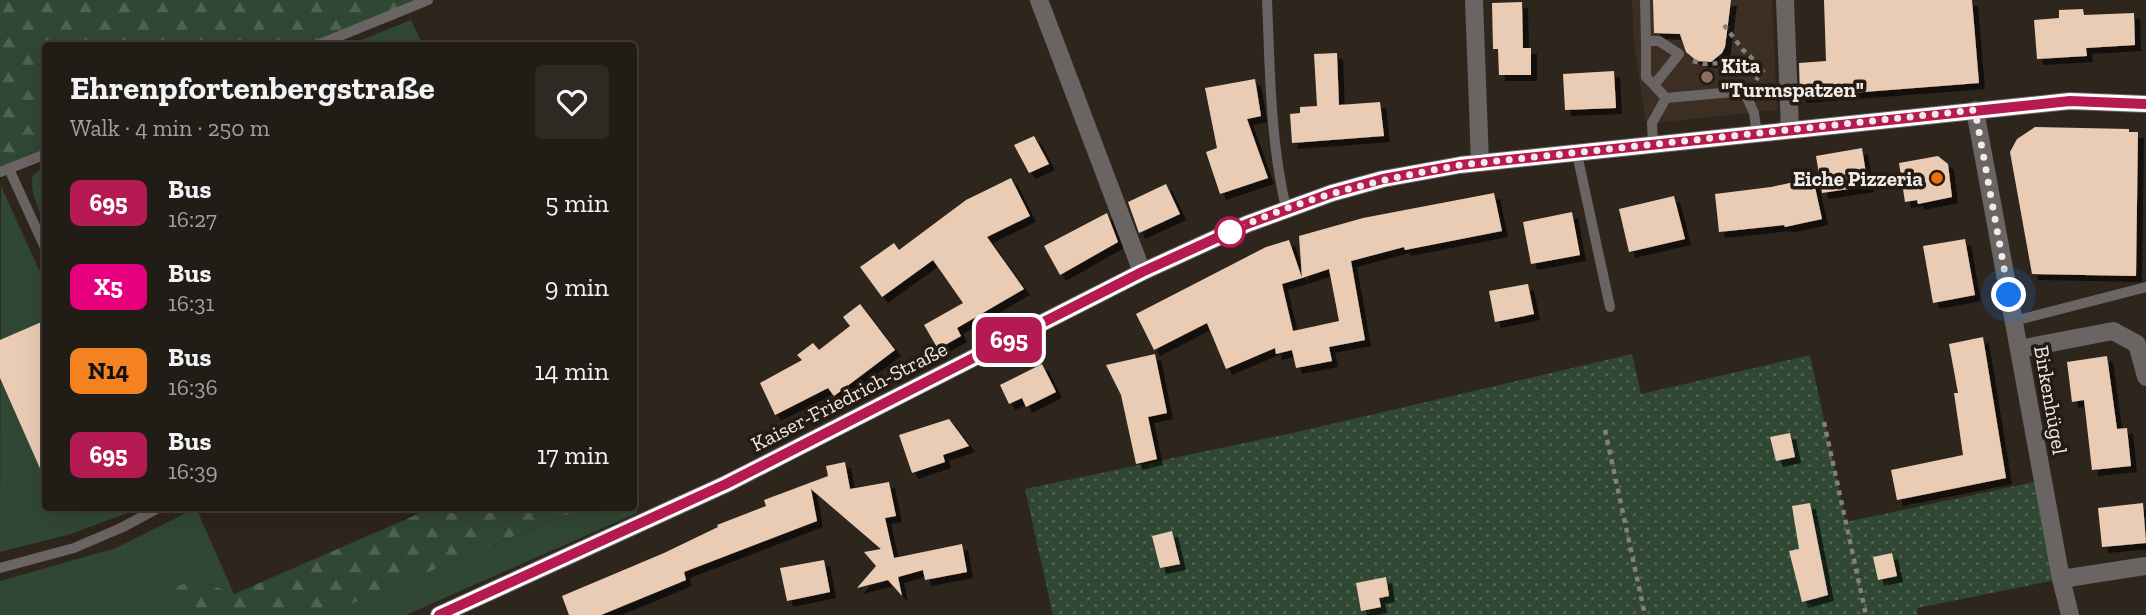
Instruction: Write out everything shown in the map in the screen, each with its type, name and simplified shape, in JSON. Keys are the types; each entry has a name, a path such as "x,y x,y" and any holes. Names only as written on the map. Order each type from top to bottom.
{"street":[{"path":"1039,0 1142,272"},
{"path":"1474,0 1480,163"},
{"path":"1785,0 1790,130"},
{"name":"Kaiser-Friedrich-Straße","path":"439,615 726,484 1142,272 1286,208 1383,179 1480,163 2070,101 2146,104"},
{"name":"Birkenhügel","path":"1975,110 2070,615"},
{"path":"2019,349 2113,331 2137,344 2146,377"},
{"path":"2062,579 2146,566"}],"lane":[{"path":"325,42 428,0"},
{"path":"1267,0 1272,112 1280,184 1286,208"},
{"path":"1645,0 1646,77 1666,98"},
{"path":"1646,41 1659,41 1679,54 1654,85"},
{"path":"1666,98 1744,91 1754,113 1756,134"},
{"path":"1653,145 1652,123 1666,98"},
{"path":"1577,153 1609,307"},
{"path":"42,156 5,170 42,242"},
{"path":"2014,321 2146,287"},
{"path":"0,568 74,548 152,511"}],"path":[{"path":"1724,25 1764,69 1746,96"},
{"path":"1685,56 1703,64 1755,61"},
{"path":"1824,422 1866,615"},
{"path":"1605,430 1645,615"}],"shaded area":[{"name":"Kita \"Turmspatzen\"","path":"1632,0 1772,0 1777,110 1646,124 1634,43"}],"green space":[{"path":"0,0 428,0 323,42 42,42 42,155 0,172"},
{"path":"411,20 422,42 356,42"},
{"path":"42,168 42,216 32,187 33,175"},
{"path":"1,186 42,276 42,511 131,511 71,534 0,552"},
{"path":"1632,354 1641,394 1810,355 1846,522 2043,480 2061,579 1917,608 1918,615 1053,615 1025,489 1297,432"},
{"path":"190,511 197,511 234,594 195,578 174,588 172,615 0,615 0,581 116,548"},
{"path":"425,511 575,511 325,615 172,615 174,588 195,578 234,594"},
{"path":"575,511 637,513 406,615 325,615"}],"building":[{"path":"1653,0 1731,0 1722,53 1711,62 1697,61 1686,52 1680,34 1654,33"},
{"path":"1824,0 1972,0 1979,83 1800,97 1799,63 1826,61"},
{"path":"1522,2 1523,48 1531,48 1531,75 1499,75 1498,49 1493,49 1492,3"},
{"path":"2083,9 2084,15 2134,13 2135,45 2086,48 2087,56 2037,59 2034,20 2059,18 2059,10"},
{"path":"1337,53 1339,105 1380,102 1384,136 1292,143 1290,114 1300,113 1300,107 1317,106 1314,54"},
{"path":"1614,71 1616,108 1565,110 1563,74"},
{"path":"1255,79 1261,116 1247,119 1268,178 1220,194 1206,152 1217,148 1205,88"},
{"path":"2035,127 2129,129 2129,132 2138,132 2136,276 2032,274 2010,152 2017,139"},
{"path":"1034,136 1049,164 1029,173 1014,145"},
{"path":"1862,148 1868,186 1822,193 1816,156"},
{"path":"1938,156 1948,164 1952,197 1918,204 1917,200 1905,202 1899,163"},
{"path":"1011,178 1030,216 987,237 1024,289 957,328 961,336 938,349 924,325 963,303 933,260 882,297 860,267 894,243 899,250 966,200"},
{"path":"1813,178 1822,219 1785,227 1719,232 1715,194 1771,187"},
{"path":"1166,184 1180,214 1139,233 1128,202"},
{"path":"1494,193 1502,231 1405,250 1404,247 1351,261 1365,340 1329,347 1332,361 1296,368 1292,350 1276,354 1275,348 1226,369 1207,323 1154,350 1136,314 1266,247 1289,240 1302,278 1299,236 1363,218","holes":["1329,269 1339,321 1293,331 1282,284"]},
{"path":"1674,196 1685,239 1629,252 1619,209"},
{"path":"1572,212 1580,255 1531,264 1523,222"},
{"path":"1107,213 1118,242 1060,275 1044,246"},
{"path":"1965,239 1975,295 1933,303 1923,246"},
{"path":"1528,284 1534,314 1495,322 1489,291"},
{"path":"860,304 895,350 834,396 828,388 775,415 760,383 802,360 797,355 813,343 819,350 850,326 843,317"},
{"path":"42,322 42,473 0,378 0,340"},
{"path":"1983,337 2006,478 1897,500 1891,470 1963,455 1954,393 1958,393 1949,344"},
{"path":"1155,354 1167,413 1148,417 1157,459 1136,464 1121,395 1106,365"},
{"path":"2107,356 2117,429 2127,428 2131,466 2092,470 2084,400 2072,402 2067,362"},
{"path":"1042,364 1056,392 1026,407 1022,398 1009,404 1000,385"},
{"path":"949,419 969,446 943,455 945,462 912,473 899,435"},
{"path":"1790,433 1795,457 1776,461 1770,437"},
{"path":"845,462 850,489 889,482 896,516 885,518 894,558 962,544 967,572 925,580 923,570 898,577 902,596 888,580 857,588 876,566 864,552 881,549 811,489 817,521 684,572 686,580 601,615 569,615 562,596 664,553 718,527 717,525 766,506 764,500 828,476 826,466"},
{"path":"1810,503 1828,595 1802,602 1789,551 1799,549 1792,506"},
{"path":"2143,503 2146,543 2102,547 2098,508"},
{"path":"1172,531 1180,564 1160,568 1152,536"},
{"path":"1892,553 1897,576 1878,580 1873,557"},
{"path":"824,560 830,592 787,601 780,568"},
{"path":"1386,577 1389,596 1379,598 1381,607 1361,611 1356,583"}],"bus line":[{"name":"695","path":"439,615 726,484 1142,272 1247,224 1332,193 1383,179 1460,165 2070,101 2146,104"}],"place":[{"name":"Kita \"Turmspatzen\"","path":"1707,77"},
{"name":"Eiche Pizzeria","path":"1937,178"}],"route":[{"path":"1230,232 1286,208 1332,193 1383,179 1460,165 1975,110 2009,295"}]}
